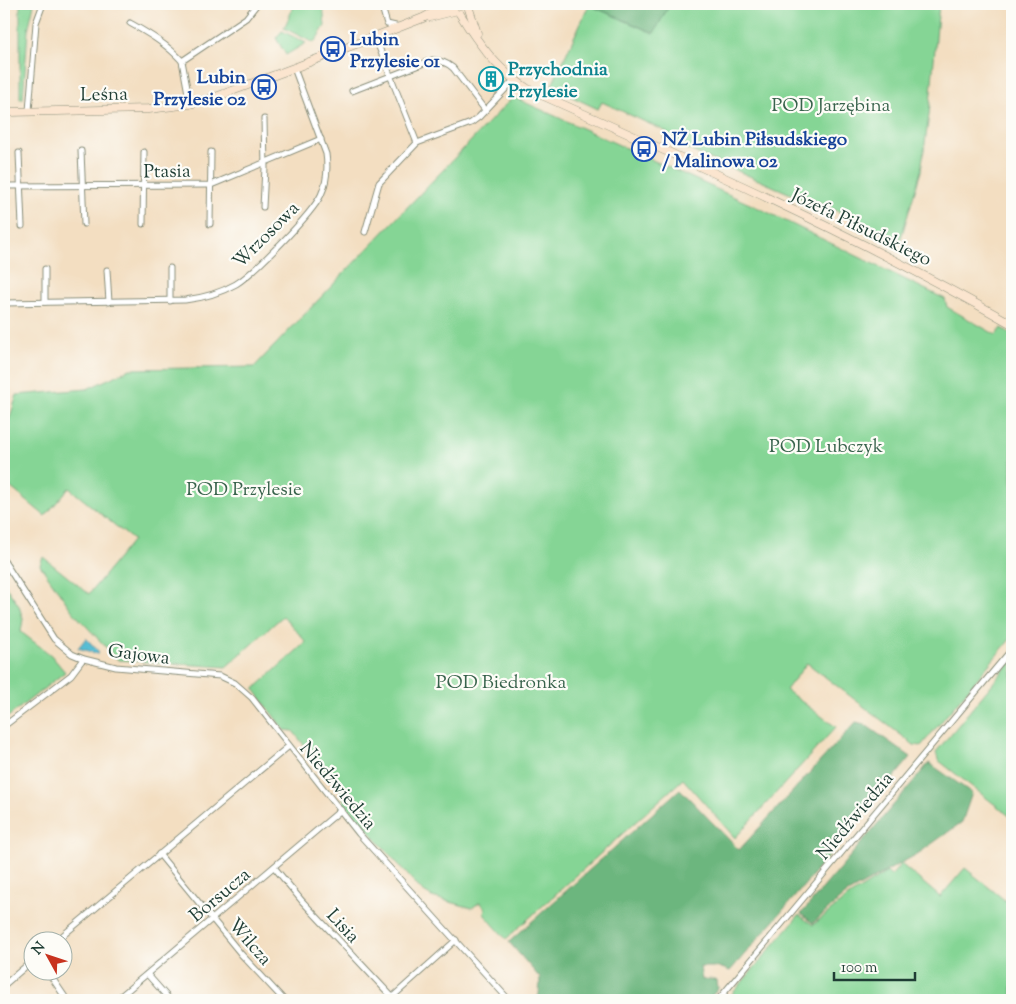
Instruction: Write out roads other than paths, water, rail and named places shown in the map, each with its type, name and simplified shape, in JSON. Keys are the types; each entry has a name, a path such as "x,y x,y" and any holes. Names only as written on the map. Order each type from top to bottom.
{"street":[{"path":"29,111 36,22 43,4"},
{"path":"182,61 246,18 257,4"},
{"path":"381,4 387,24 400,27"},
{"name":"Leśna","path":"6,112 149,109 190,104 222,95 454,8 465,13 470,6"},
{"name":"Józefa Piłsudskiego","path":"470,6 474,27 486,50"},
{"name":"Józefa Piłsudskiego","path":"454,8 497,66 513,81 777,202 913,268 1012,324"},
{"path":"130,23 156,38 182,61 190,104"},
{"path":"375,37 417,143"},
{"path":"352,91 432,60 438,60 452,68 485,110"},
{"name":"Wrzosowa","path":"4,303 170,301 201,298 235,284 252,272 308,213 321,195 327,175 326,154 322,139 294,68"},
{"path":"365,232 379,183 417,143 471,123 513,81"},
{"path":"263,207 265,164 264,119"},
{"name":"Ptasia","path":"4,186 212,184 265,164 322,139"},
{"path":"81,151 84,224"},
{"path":"143,224 144,152"},
{"path":"210,224 211,152"},
{"path":"19,154 22,226"},
{"path":"170,268 170,301"},
{"path":"45,269 45,302"},
{"path":"107,270 109,302"},
{"name":"Gajowa","path":"4,561 54,639 69,652 83,659 116,667 212,674 228,679 248,693 289,746"},
{"name":"Niedźwiedzia","path":"718,1000 1012,649"},
{"path":"4,726 71,675 83,659"},
{"name":"Niedźwiedzia","path":"68,932 289,746 359,834 509,1000"},
{"name":"Borsucza","path":"116,1000 341,810"},
{"name":"Wilcza","path":"159,854 241,954 284,1000"},
{"name":"Lisia","path":"274,867 302,902 392,999"},
{"path":"392,999 456,940"},
{"path":"4,985 22,970"},
{"path":"147,974 170,1000"},
{"path":"55,982 67,1000"}],"water":[{"path":"86,638 99,652 98,654 78,648"}],"place":[{"name":"Lubin Przylesie 01","path":"333,49"},
{"name":"Przychodnia Przylesie","path":"491,79"},
{"name":"Lubin Przylesie 02","path":"264,87"},
{"name":"NŻ Lubin Piłsudskiego / Malinowa 02","path":"644,149"}],"park label":[{"name":"POD Jarzębina","path":"831,104"},
{"name":"POD Lubczyk","path":"826,445"},
{"name":"POD Przylesie","path":"244,488"},
{"name":"POD Biedronka","path":"501,681"}]}
